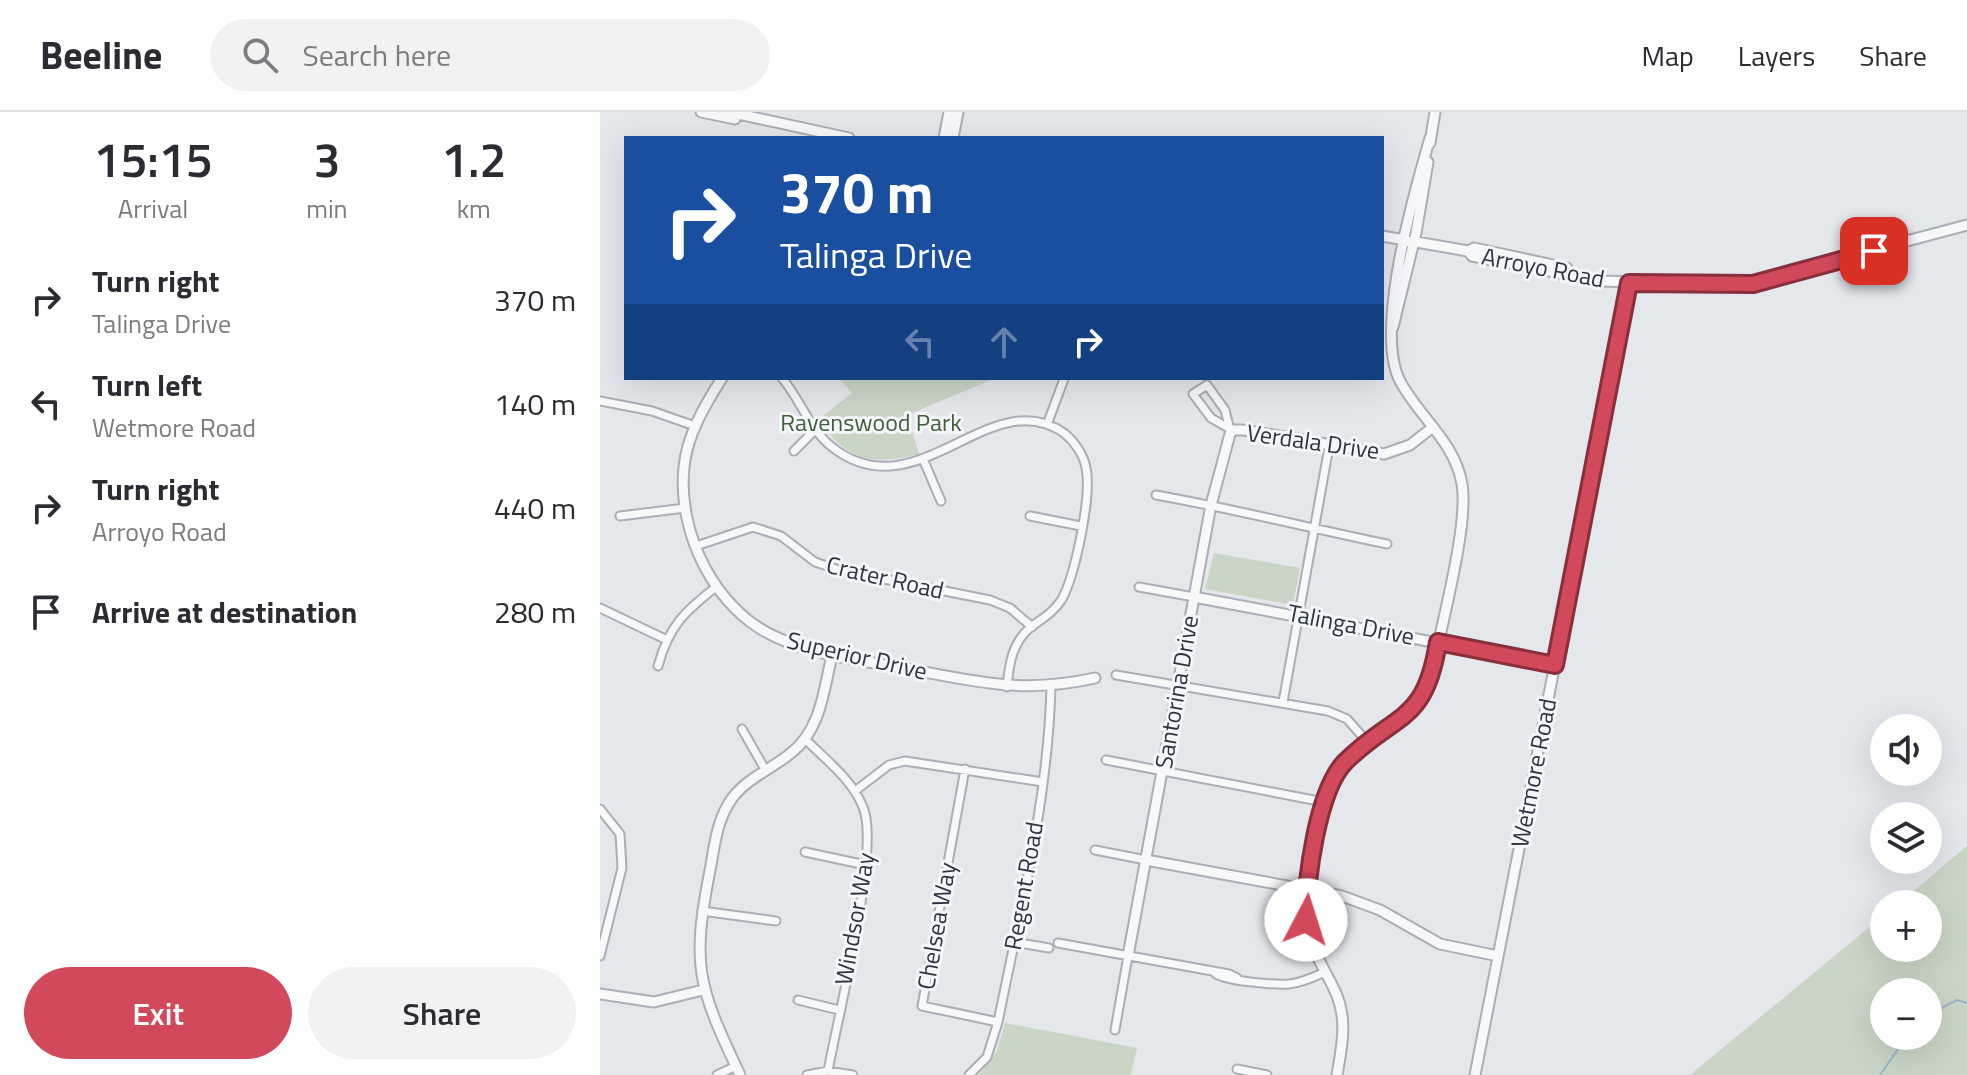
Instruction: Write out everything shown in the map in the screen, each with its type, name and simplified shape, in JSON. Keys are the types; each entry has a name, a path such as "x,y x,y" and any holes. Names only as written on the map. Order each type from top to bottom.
{"street":[{"path":"701,112 826,136"},
{"path":"729,112 804,134"},
{"path":"944,136 949,112"},
{"path":"953,136 958,112"},
{"path":"1337,1075 1343,1021 1339,1001 1308,931 1308,890 1324,802 1339,770 1401,721 1423,697 1430,682 1463,498 1454,458 1399,380 1389,338 1391,306 1410,242 1435,112"},
{"name":"Arroyo Road","path":"1384,236 1468,251 1474,248 1625,282 1753,284 1967,225"},
{"name":"Wetmore Road","path":"1475,1075 1555,665 1625,282"},
{"name":"Superior Drive","path":"721,380 695,426 684,466 685,508 696,546 716,587 745,616 777,638 832,655 1007,687 1051,687 1095,678"},
{"path":"783,380 832,447 862,464 901,467 1012,421 1048,422 1071,438 1087,469 1081,526 1068,588 1053,611 1032,627 1012,653 1007,687"},
{"path":"1048,422 1064,380"},
{"path":"1207,385 1225,410 1230,428 1211,418 1193,394 1207,385"},
{"path":"600,401 652,411 695,426"},
{"name":"Verdala Drive","path":"1230,428 1329,447 1390,453 1410,445 1433,427"},
{"name":"Santorina Drive","path":"1128,956 1211,505 1230,428"},
{"path":"794,451 816,429"},
{"path":"1283,702 1329,447"},
{"path":"923,459 941,501"},
{"path":"1156,495 1387,544"},
{"path":"620,516 685,508"},
{"path":"1030,516 1081,526"},
{"name":"Crater Road","path":"696,546 753,527 781,536 815,562 842,571 990,600 1010,608 1032,627"},
{"path":"658,666 665,639 684,612 716,587"},
{"path":"1139,587 1194,597"},
{"name":"Talinga Drive","path":"1194,597 1555,665"},
{"path":"600,608 665,639"},
{"path":"717,1075 738,1070 703,990 698,948 702,911 723,813 734,797 806,740 817,719 832,655"},
{"path":"1116,675 1283,702 1342,715 1369,744"},
{"name":"Regent Road","path":"969,1075 987,1057 998,1022 1050,738 1051,687"},
{"path":"742,729 766,771"},
{"name":"Windsor Way","path":"806,740 855,791 869,825 866,865 828,1071"},
{"path":"1106,760 1324,802"},
{"path":"855,791 881,770 905,761 1043,782"},
{"name":"Chelsea Way","path":"965,769 922,1006 998,1022"},
{"path":"600,809 620,834 622,868 600,956"},
{"path":"1095,850 1308,890 1375,907 1440,944 1498,956"},
{"path":"805,852 866,865"},
{"path":"702,911 776,921"},
{"path":"1014,942 1049,948"},
{"path":"1058,943 1215,973 1220,977 1289,984 1325,972"},
{"path":"1115,1030 1128,956"},
{"path":"600,994 654,1002 703,990"},
{"path":"798,1000 839,1010"},
{"path":"1237,1069 1267,1075"},
{"path":"807,1075 828,1071 853,1075"}],"green space":[{"name":"Ravenswood Park","path":"840,380 991,380 907,415 919,454 888,460 862,457 850,452 839,444 819,419 852,393"},
{"path":"1214,553 1300,568 1293,605 1205,589"},
{"path":"1967,846 1967,1075 1690,1075 1870,927 1870,962 1942,962 1942,890 1915,890 1934,874 1942,874 1942,867"},
{"path":"1005,1023 1137,1048 1131,1075 979,1075 997,1051"}],"waterway":[{"path":"1942,1008 1957,1000 1967,1003"},
{"path":"1880,1075 1897,1050"}],"route":[{"path":"1306,920 1308,890 1325,796 1333,778 1346,761 1414,709 1430,682 1438,642 1555,665 1629,283 1753,284 1874,251"}]}
